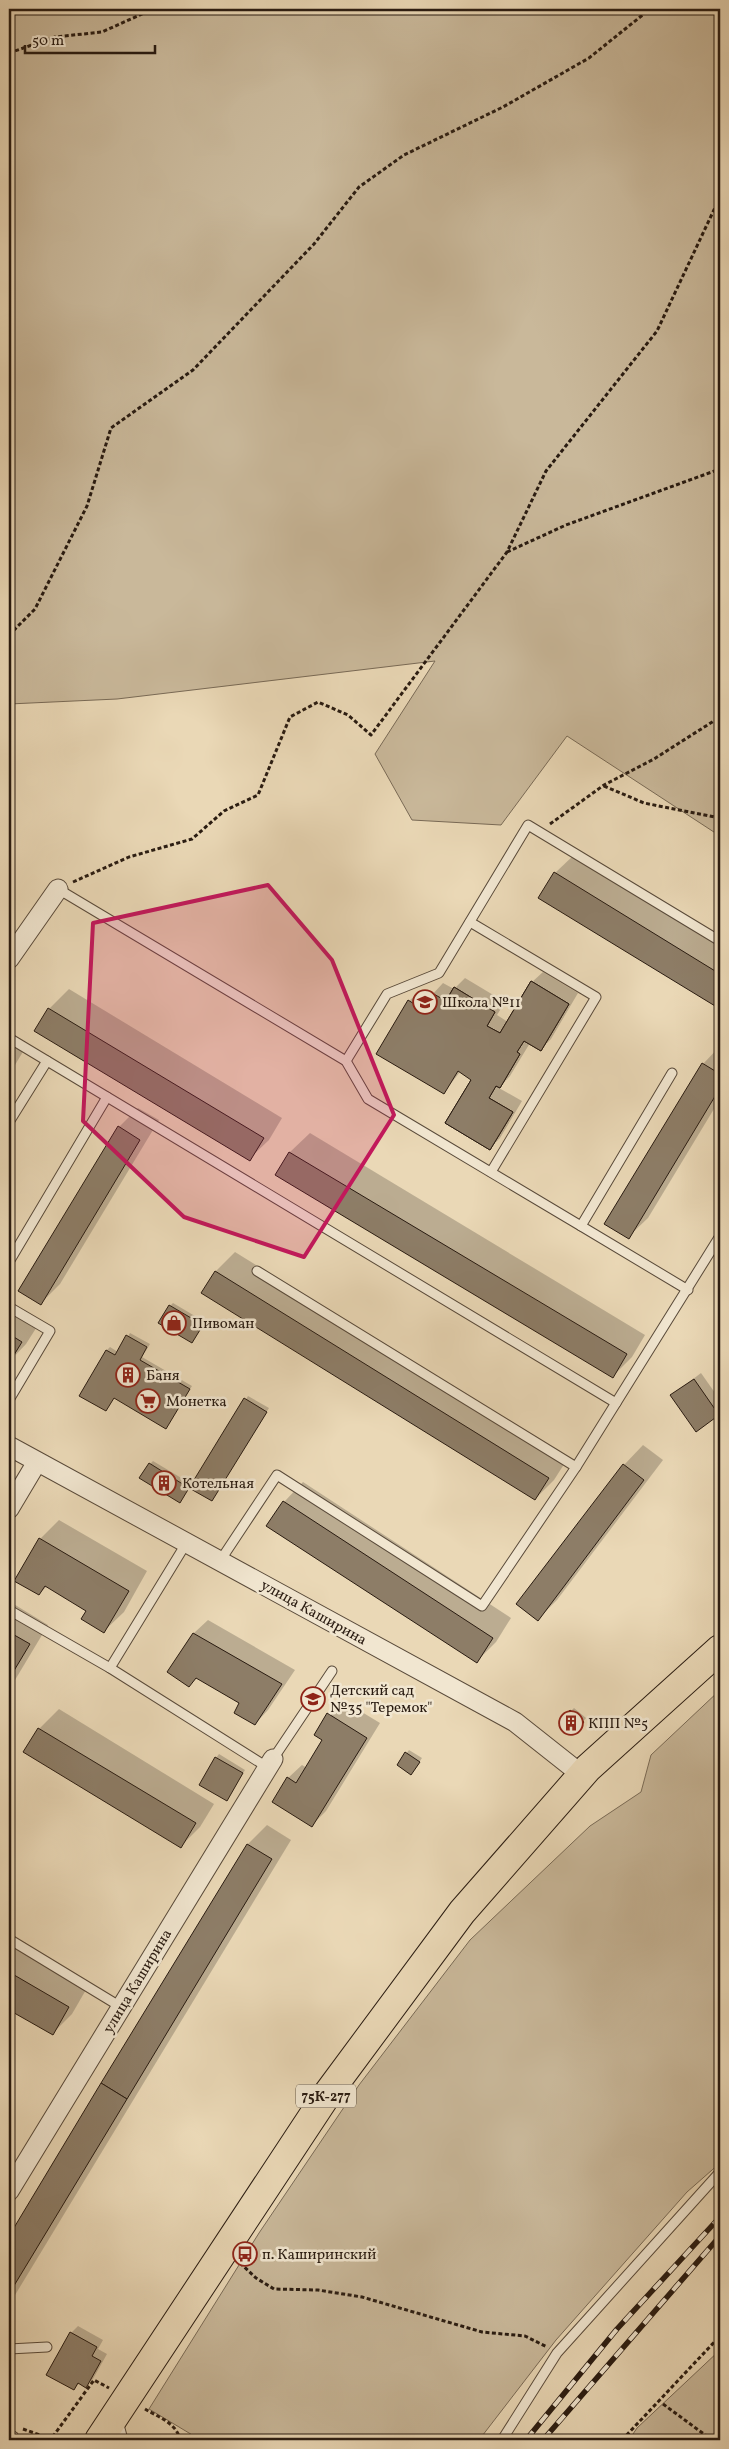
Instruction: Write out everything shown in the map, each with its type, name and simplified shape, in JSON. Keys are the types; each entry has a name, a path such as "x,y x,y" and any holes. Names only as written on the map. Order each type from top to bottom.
{"main road":[{"name":"75К-277","path":"100,2440 119,2428 328,2093 462,1912 582,1775 720,1648"}],"street":[{"path":"9,959 58,889"},
{"name":"улица Каширина","path":"9,1446 516,1722 582,1775"},
{"path":"9,1509 37,1462"},
{"name":"улица Каширина","path":"9,2191 270,1763"}],"lane":[{"path":"346,1061 386,994 439,974 528,825 720,941"},
{"path":"58,889 346,1061 368,1099 688,1290"},
{"path":"470,922 596,997 491,1172"},
{"path":"9,1038 616,1403"},
{"path":"9,1122 47,1061"},
{"path":"581,1226 672,1073"},
{"path":"9,1262 107,1097"},
{"path":"220,1561 278,1475 482,1606 576,1467 720,1236"},
{"path":"258,1271 576,1467"},
{"path":"9,1307 50,1331 9,1400"},
{"path":"110,1668 188,1542"},
{"path":"9,1610 270,1763"},
{"name":"улица Каширина","path":"270,1763 332,1671"},
{"path":"9,1940 121,2007"},
{"path":"502,2440 557,2353 720,2172"},
{"path":"9,2350 47,2347"}],"path":[{"path":"9,53 55,37 102,32 153,9"},
{"path":"9,635 35,610 83,515 111,428 194,370 314,244 359,187 404,155 503,107 589,58 650,9"},
{"path":"58,889 129,857 192,839 224,811 258,795 290,717 318,702 348,715 371,734 506,552 546,471 657,331 720,198"},
{"path":"506,552 566,525 720,469"},
{"path":"539,832 604,785 654,759 720,717"},
{"path":"604,785 644,802 720,818"},
{"path":"239,2263 256,2278 274,2288 318,2290 362,2297 482,2332 525,2336 557,2353"},
{"path":"622,2440 720,2336"},
{"path":"13,2436 51,2440 94,2380"},
{"path":"663,2404 712,2440"}],"highlighted area":[{"path":"268,885 332,960 394,1115 304,1257 184,1217 83,1121 93,923"}],"shaded area":[{"path":"9,9 720,9 720,836 567,736 501,825 412,820 375,754 435,661 117,699 9,704"},
{"path":"720,1690 720,2163 687,2192 556,2340 479,2440 193,2440 194,2436 149,2409 259,2233 359,2085 470,1940 590,1826 641,1792 651,1755"},
{"path":"720,2350 720,2440 629,2440 637,2428"}],"building":[{"path":"554,872 720,974 720,1009 538,898"},
{"path":"531,981 569,1004 541,1051 524,1041 517,1052 520,1054 500,1088 496,1086 489,1098 513,1112 490,1150 445,1123 488,1052 434,1020 454,987 495,1012 487,1026 500,1033"},
{"path":"531,981 569,1004 541,1051 524,1041 517,1052 520,1054 500,1088 496,1086 489,1098 513,1112 490,1150 445,1123 471,1080 458,1071 444,1094 376,1054 408,1000 422,1009 432,993 446,1001 454,987 495,1012 487,1026 500,1033"},
{"path":"48,1008 264,1138 250,1161 34,1031"},
{"path":"702,1063 720,1074 720,1088 629,1239 604,1224"},
{"path":"118,1126 140,1140 41,1305 18,1291"},
{"path":"289,1152 627,1354 613,1378 275,1175"},
{"path":"215,1271 549,1478 535,1500 201,1293"},
{"path":"169,1305 203,1325 192,1343 158,1323"},
{"path":"9,1334 22,1342 9,1363"},
{"name":"Баня","path":"126,1335 147,1347 140,1360 190,1389 166,1429 114,1398 106,1411 79,1396 106,1350 115,1355"},
{"path":"694,1379 719,1415 696,1432 670,1395"},
{"path":"244,1398 267,1412 212,1501 189,1488"},
{"name":"Котельная","path":"149,1463 189,1488 180,1503 139,1478"},
{"path":"623,1464 644,1480 538,1621 516,1604"},
{"path":"283,1501 493,1638 477,1663 266,1526"},
{"path":"39,1538 129,1591 104,1633 81,1619 86,1611 45,1586 39,1595 14,1581"},
{"path":"9,1632 30,1644 9,1679"},
{"path":"193,1633 282,1684 255,1725 234,1713 239,1703 196,1678 189,1687 167,1672"},
{"name":"КПП №5","path":"570,1710 584,1722 573,1735 559,1724"},
{"path":"327,1713 367,1738 312,1827 272,1802 287,1777 296,1783 322,1740 314,1735"},
{"path":"38,1728 196,1823 181,1848 23,1752"},
{"path":"405,1752 420,1762 411,1775 397,1765"},
{"path":"215,1757 243,1773 227,1801 199,1785"},
{"path":"247,1844 272,1859 127,2099 101,2083"},
{"path":"9,1972 69,2007 53,2035 9,2010"},
{"path":"101,2083 127,2099 9,2294 9,2236"},
{"path":"70,2332 97,2347 92,2356 101,2361 86,2388 78,2383 74,2390 46,2375"}],"railway":[{"path":"526,2440 617,2329 720,2217"},
{"path":"543,2440 720,2236"}],"place":[{"name":"Школа №11","path":"425,1002"},
{"name":"Пивоман","path":"174,1323"},
{"name":"Баня","path":"128,1375"},
{"name":"Монетка","path":"148,1401"},
{"name":"Котельная","path":"164,1483"},
{"name":"Детский сад №35 \"Теремок\"","path":"313,1699"},
{"name":"КПП №5","path":"571,1723"},
{"name":"п. Каширинский","path":"245,2254"}]}
